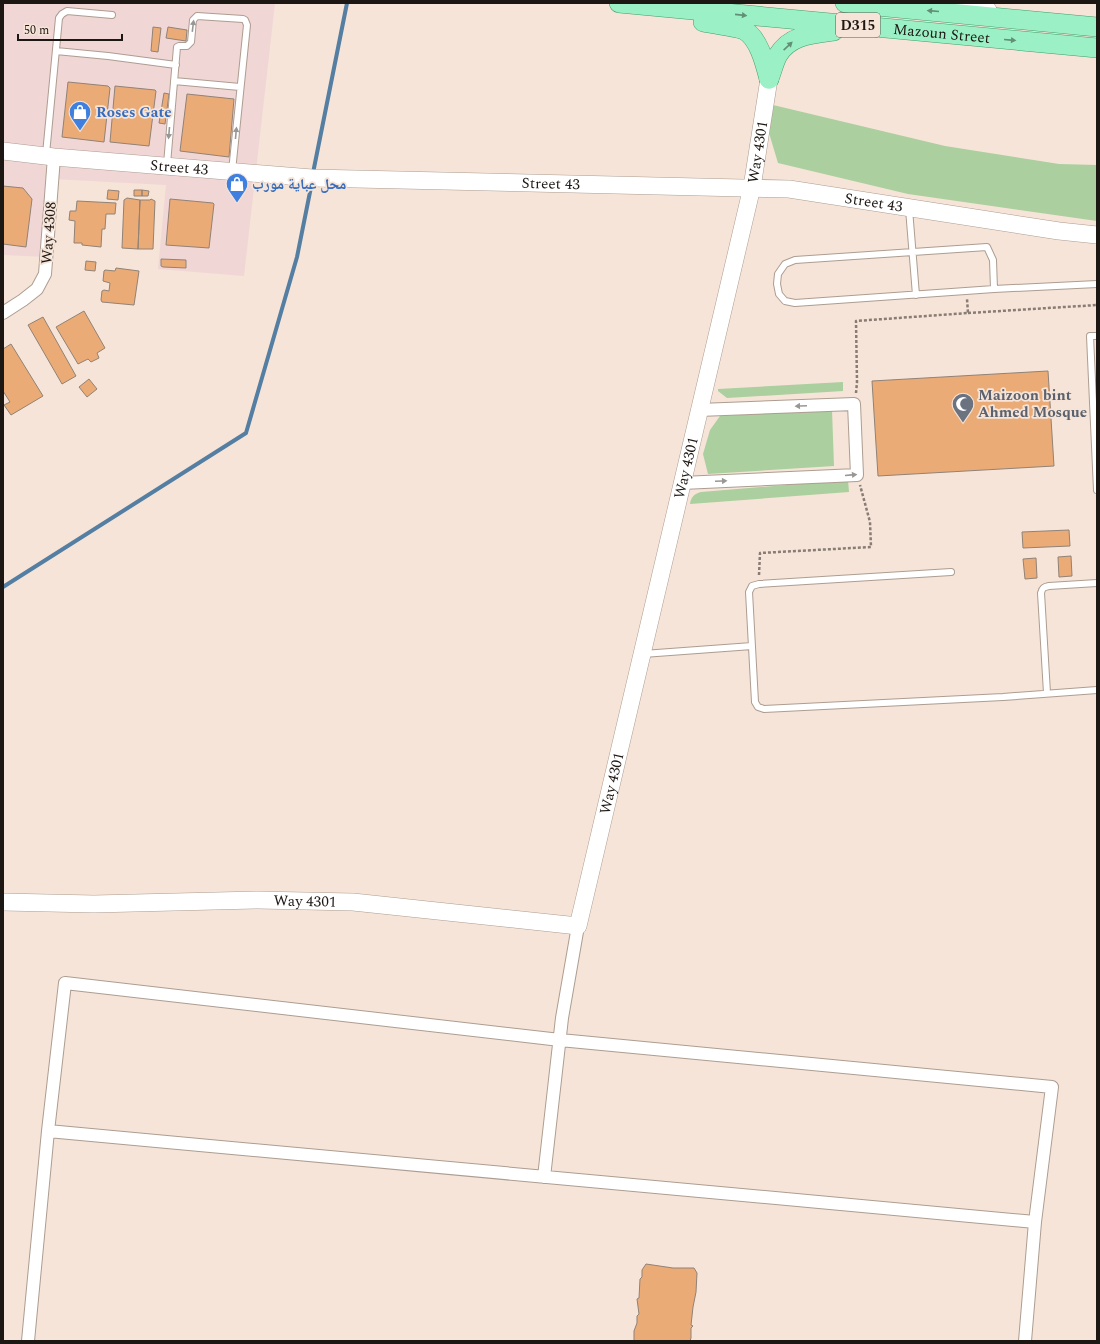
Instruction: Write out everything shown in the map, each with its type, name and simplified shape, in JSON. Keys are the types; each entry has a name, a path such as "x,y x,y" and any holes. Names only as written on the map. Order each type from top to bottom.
{"main road":[{"path":"606,3 744,30 754,40 761,54 769,79"},
{"name":"Mazoun Street","path":"619,3 1097,48"},
{"name":"Mazoun Street","path":"845,3 1097,27"},
{"path":"769,79 778,56 788,43 803,35 872,26"}],"street":[{"path":"956,3 1039,21"},
{"name":"Way 4301","path":"3,902 94,904 258,900 353,902 578,926 752,187 769,79"},
{"name":"Street 43","path":"3,151 312,178 789,189 1059,231 1097,235"},
{"name":"Way 4308","path":"3,313 37,289 45,274 50,156"},
{"path":"682,483 858,475 854,404 699,410"},
{"path":"544,1177 560,1040 578,926"},
{"path":"28,1341 48,1131 65,983 560,1040 1052,1087 1035,1222 1024,1341"},
{"path":"48,1131 1035,1222"}],"lane":[{"path":"50,156 59,18 67,11 112,14"},
{"path":"166,166 178,46 187,46 191,42 193,20 195,17 201,15 246,20 232,172"},
{"path":"56,51 176,65"},
{"path":"174,81 240,87"},
{"path":"909,208 916,295"},
{"path":"994,289 993,260 987,247 795,260 785,264 778,274 777,284 779,294 785,301 795,303 994,289 1097,284"},
{"path":"1097,336 1090,336 1097,490"},
{"path":"951,572 759,584 752,586 750,592 752,646 755,702 758,707 764,709 1003,697 1097,690"},
{"path":"1047,693 1042,589 1049,586 1097,583"},
{"path":"642,654 752,646"}],"path":[{"path":"967,291 968,313"},
{"path":"854,404 858,382 856,321 1097,305"},
{"path":"759,584 760,553 871,547 870,522 858,475"}],"shaded area":[{"path":"3,3 275,3 244,276 158,269 166,185 53,179 47,257 3,255"}],"green space":[{"path":"773,105 945,146 1059,164 1097,165 1097,221 908,194 778,163 769,133"},
{"path":"843,382 843,391 727,398 718,391 718,389"},
{"path":"832,410 834,466 708,474 703,454 710,430 720,416"},
{"path":"848,480 849,492 690,504 693,496 701,492"}],"building":[{"path":"153,27 161,28 158,52 151,51"},
{"path":"168,27 187,30 186,41 166,38"},
{"path":"68,82 108,86 110,88 104,142 62,137"},
{"path":"115,86 156,91 149,146 110,142"},
{"path":"164,93 169,94 165,124 159,123"},
{"path":"187,94 234,99 229,157 180,151"},
{"path":"3,186 23,188 32,199 26,247 3,244"},
{"path":"108,190 119,191 118,200 107,199"},
{"path":"134,190 142,190 142,196 134,196"},
{"path":"142,190 149,191 148,196 142,196"},
{"path":"127,198 140,200 138,249 122,248 124,200"},
{"path":"151,199 155,201 153,249 138,249 140,200"},
{"path":"170,199 214,204 209,248 166,245"},
{"path":"77,201 116,203 115,214 106,214 105,229 102,229 101,247 74,243 75,221 69,220 70,211 76,211"},
{"path":"161,259 186,260 186,268 163,267 161,266"},
{"path":"86,261 96,262 95,271 85,270"},
{"path":"116,268 139,271 134,305 102,302 101,300 102,291 109,291 110,283 103,281 104,271 115,271"},
{"path":"84,311 105,348 97,353 99,358 91,362 88,359 78,364 56,327"},
{"path":"43,317 76,376 62,384 28,325"},
{"path":"11,344 43,396 11,415 4,405 10,402 3,391 3,349"},
{"name":"Maizoon bint Ahmed Mosque","path":"1048,371 1054,466 878,476 872,381"},
{"path":"89,379 97,389 87,397 79,387"},
{"path":"1069,530 1070,546 1023,548 1022,532"},
{"path":"1071,556 1072,576 1059,577 1058,557"},
{"path":"1036,558 1037,578 1025,579 1023,559"},
{"path":"646,1264 673,1268 694,1268 697,1273 691,1325 693,1326 691,1328 690,1341 634,1341 634,1331 637,1323 637,1316 639,1314 637,1299 639,1298 640,1279 642,1277 642,1270"}],"waterway":[{"path":"313,173 347,3"},
{"path":"3,587 246,433 297,257 312,182"}],"place":[{"name":"Roses Gate","path":"80,132"},
{"name":"محل عباية مورب","path":"237,204"},
{"name":"Maizoon bint Ahmed Mosque","path":"963,424"}]}
